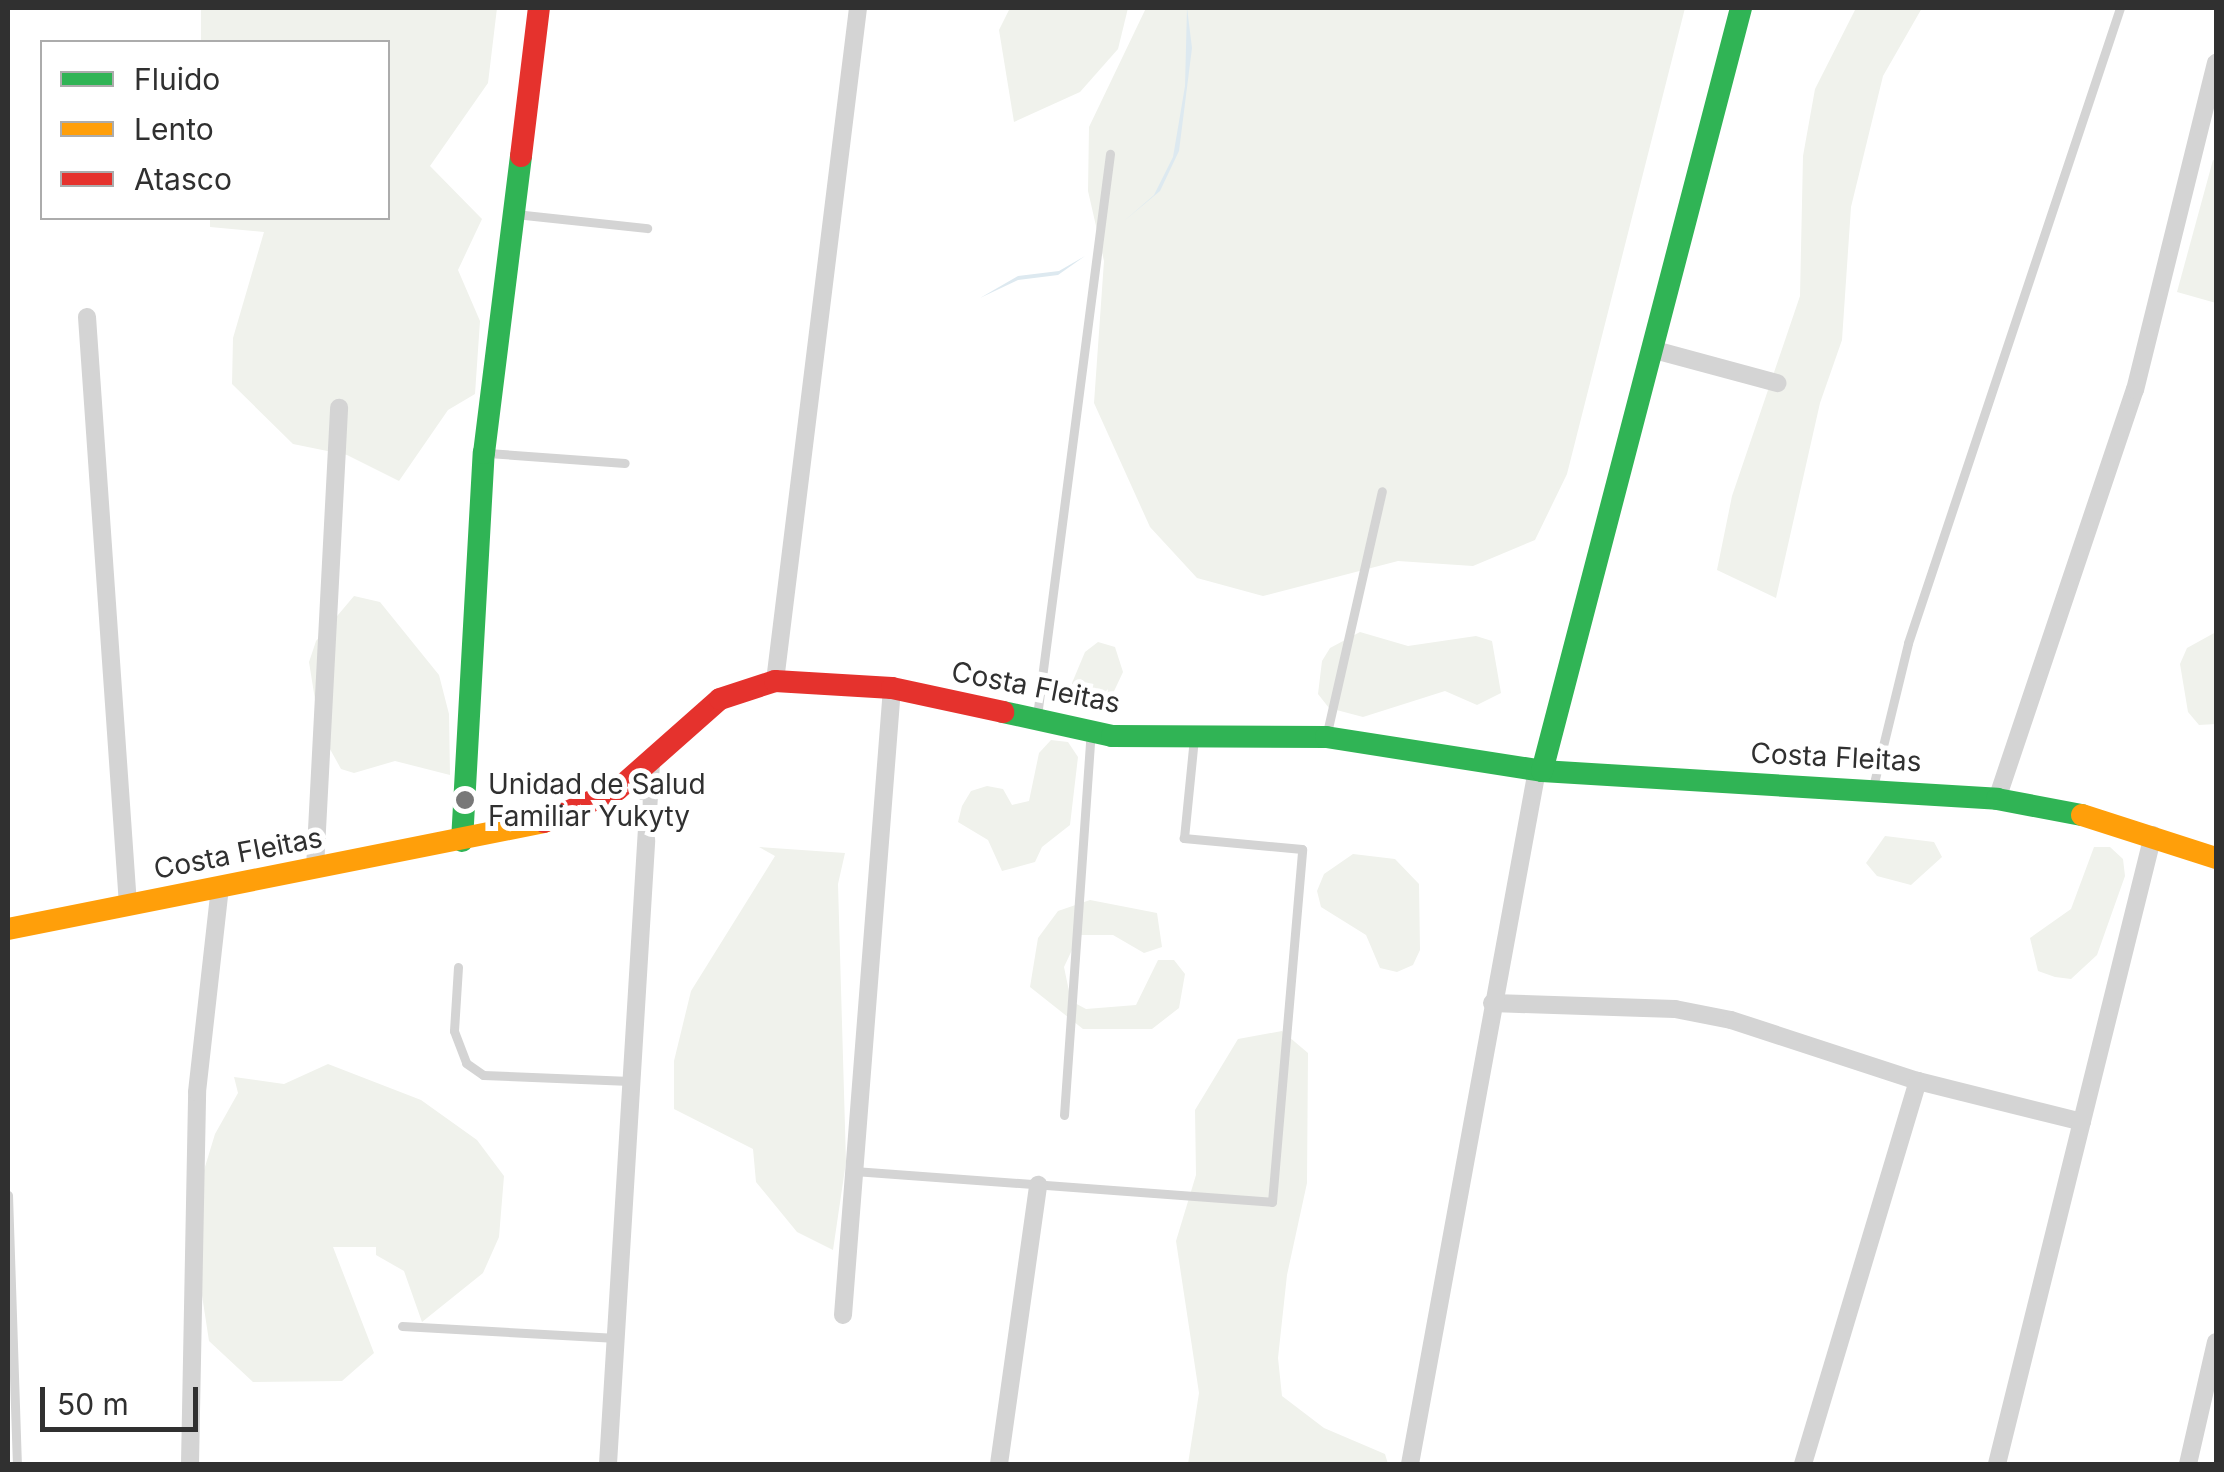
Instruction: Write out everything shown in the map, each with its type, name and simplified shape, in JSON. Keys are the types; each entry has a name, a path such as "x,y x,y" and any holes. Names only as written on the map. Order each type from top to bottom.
{"main road":[{"path":"462,841 484,453 539,8"},
{"path":"1540,770 1741,8"},
{"name":"Costa Fleitas","path":"8,929 462,841 586,806 651,763 720,699 775,681 892,688 1091,733 1326,737 1540,770 1873,787 1997,798 2153,835 2216,858"}],"street":[{"path":"775,681 858,8"},
{"path":"1997,798 2135,390 2216,63"},
{"path":"87,317 128,904"},
{"path":"1650,350 1776,383"},
{"path":"315,868 339,408"},
{"path":"843,1314 892,688"},
{"path":"608,1464 651,763"},
{"path":"1410,1464 1492,1004 1540,770"},
{"path":"1997,1464 2153,835"},
{"path":"190,1464 197,1092 220,888"},
{"path":"1492,1004 1675,1010 1731,1020 1918,1081 2082,1122"},
{"path":"1802,1464 1918,1081"},
{"path":"1000,1464 1038,1185"},
{"path":"2188,1464 2216,1342"}],"lane":[{"path":"1873,787 1908,642 2120,8"},
{"path":"1037,722 1110,154"},
{"path":"514,214 646,228"},
{"path":"484,453 625,462"},
{"path":"1326,737 1382,491"},
{"path":"1064,1115 1091,733"},
{"path":"854,1170 1272,1202 1302,848 1184,838 1194,736"},
{"path":"458,967 454,1031 466,1063 483,1075 634,1081"},
{"path":"8,1195 18,1464"},
{"path":"402,1326 617,1338"}],"shaded area":[{"path":"201,8 497,8 488,83 430,166 482,219 458,270 480,321 475,394 448,410 399,481 347,455 293,444 232,384 233,338 264,232 210,227 210,220 390,220 390,40 201,40"},
{"path":"1010,8 1128,8 1118,49 1080,92 1014,122 999,30"},
{"path":"1146,8 1685,8 1567,474 1535,540 1473,566 1398,561 1263,596 1197,578 1150,527 1094,403 1104,261 1088,191 1089,127"},
{"path":"1187,8 1192,48 1179,151 1160,191 1124,221 1154,195 1173,157 1185,86"},
{"path":"1856,8 1922,8 1883,76 1851,207 1842,340 1820,403 1776,598 1717,570 1732,496 1800,296 1803,156 1815,89"},
{"path":"2213,160 2216,161 2216,303 2177,292"},
{"path":"1085,256 1058,275 1018,280 980,298 1018,276 1059,271"},
{"path":"354,596 380,602 439,675 449,714 450,775 395,761 354,773 341,769 320,731 309,662 316,641"},
{"path":"1360,632 1408,646 1476,636 1492,641 1501,693 1477,705 1445,691 1363,717 1329,708 1318,694 1322,661 1330,648"},
{"path":"2216,632 2216,724 2199,725 2188,712 2180,664 2187,648"},
{"path":"1098,642 1115,647 1123,672 1108,704 1091,708 1076,700 1072,683 1085,652"},
{"path":"1051,740 1068,742 1078,757 1070,825 1042,847 1035,862 1002,871 988,840 958,822 962,806 971,791 987,786 1003,789 1012,805 1029,801 1039,753"},
{"path":"1885,836 1934,842 1942,857 1911,885 1877,876 1866,863"},
{"path":"759,847 845,853 838,884 846,1162 833,1250 797,1232 756,1182 753,1149 674,1109 674,1061 691,991 775,856"},
{"path":"2094,847 2110,847 2123,859 2125,876 2097,955 2071,979 2038,971 2030,938 2071,909"},
{"path":"1353,854 1395,859 1419,884 1420,950 1413,965 1397,972 1380,968 1366,935 1321,907 1317,891 1324,874"},
{"path":"1090,900 1157,913 1162,947 1144,953 1113,935 1079,935 1064,967 1071,1001 1086,1009 1136,1005 1158,960 1174,960 1185,974 1179,1008 1152,1029 1083,1029 1030,987 1038,938 1058,911"},
{"path":"1282,1031 1308,1053 1307,1183 1287,1275 1278,1358 1282,1396 1324,1428 1385,1454 1388,1464 1188,1464 1199,1393 1176,1241 1196,1175 1195,1110 1238,1039"},
{"path":"328,1064 421,1100 477,1140 504,1176 499,1237 483,1273 422,1322 404,1271 376,1255 376,1247 333,1247 374,1353 342,1381 253,1382 209,1341 198,1269 201,1180 215,1134 238,1093 234,1077 284,1084"}],"traffic: fast":[{"path":"1542,771 1741,8"},
{"path":"462,841 484,453 521,156"},
{"path":"1003,712 1112,736 1326,737 1542,771 1997,799 2082,815"}],"traffic: slow":[{"path":"2082,815 2216,858"},
{"path":"8,929 544,822"}],"traffic: jam":[{"path":"521,156 539,8"},
{"path":"544,822 617,790 720,699 775,681 892,688 1003,712"}],"place":[{"name":"Unidad de Salud Familiar Yukyty","path":"465,800"}]}
